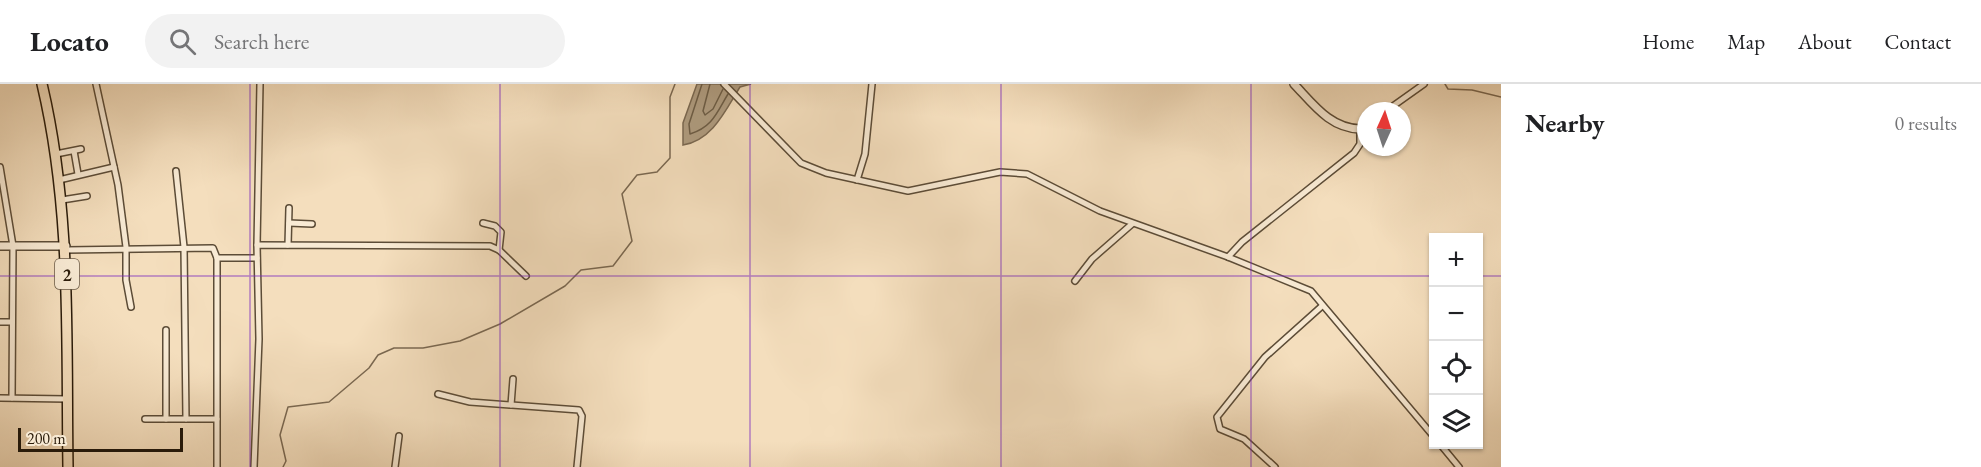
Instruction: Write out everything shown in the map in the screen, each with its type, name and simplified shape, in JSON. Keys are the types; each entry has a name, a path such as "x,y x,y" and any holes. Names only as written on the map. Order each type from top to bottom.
{"highway":[{"name":"2","path":"42,84 56,154 66,248 68,467"}],"street":[{"path":"96,84 114,166 126,247 126,280 131,307"},
{"path":"254,467 259,339 257,258 260,84"},
{"path":"724,84 801,163 825,173 908,190 1013,171 1044,181 1093,208 1132,225 1228,257 1311,291 1429,431"},
{"path":"857,180 864,154 872,84"},
{"path":"1294,84 1331,121 1340,127 1357,127"},
{"path":"1399,102 1424,84"},
{"path":"1228,257 1242,242 1357,148"},
{"path":"56,154 81,149"},
{"path":"74,151 78,174"},
{"path":"59,180 114,166"},
{"path":"0,167 13,246 12,398"},
{"path":"176,171 184,247 186,419"},
{"path":"62,200 87,196"},
{"path":"288,245 289,208"},
{"path":"288,223 312,224"},
{"path":"483,223 495,226 501,232 499,250"},
{"path":"1076,281 1092,259 1132,225"},
{"path":"258,245 490,246 499,250 526,276"},
{"path":"0,246 213,248 217,258 217,467"},
{"path":"217,258 257,258"},
{"path":"1275,467 1245,439 1220,429 1217,417 1265,357 1322,306"},
{"path":"0,322 12,322"},
{"path":"166,330 166,419"},
{"path":"511,405 513,379"},
{"path":"438,394 470,402 581,411 577,467"},
{"path":"0,398 67,399"},
{"path":"145,419 217,419"},
{"path":"395,467 399,436"},
{"path":"1444,449 1459,467"}],"water":[{"path":"697,84 751,84 740,87 724,114 711,130 703,137 683,145 683,123"}],"waterway":[{"path":"283,467 286,461 280,435 288,407 329,402 369,368 378,355 394,348 423,348 460,341 500,324 565,286 581,270 613,266 632,241 622,194 637,175 657,172 670,158 670,97 675,84"},
{"path":"1445,84 1448,89 1472,90 1501,97"}]}
